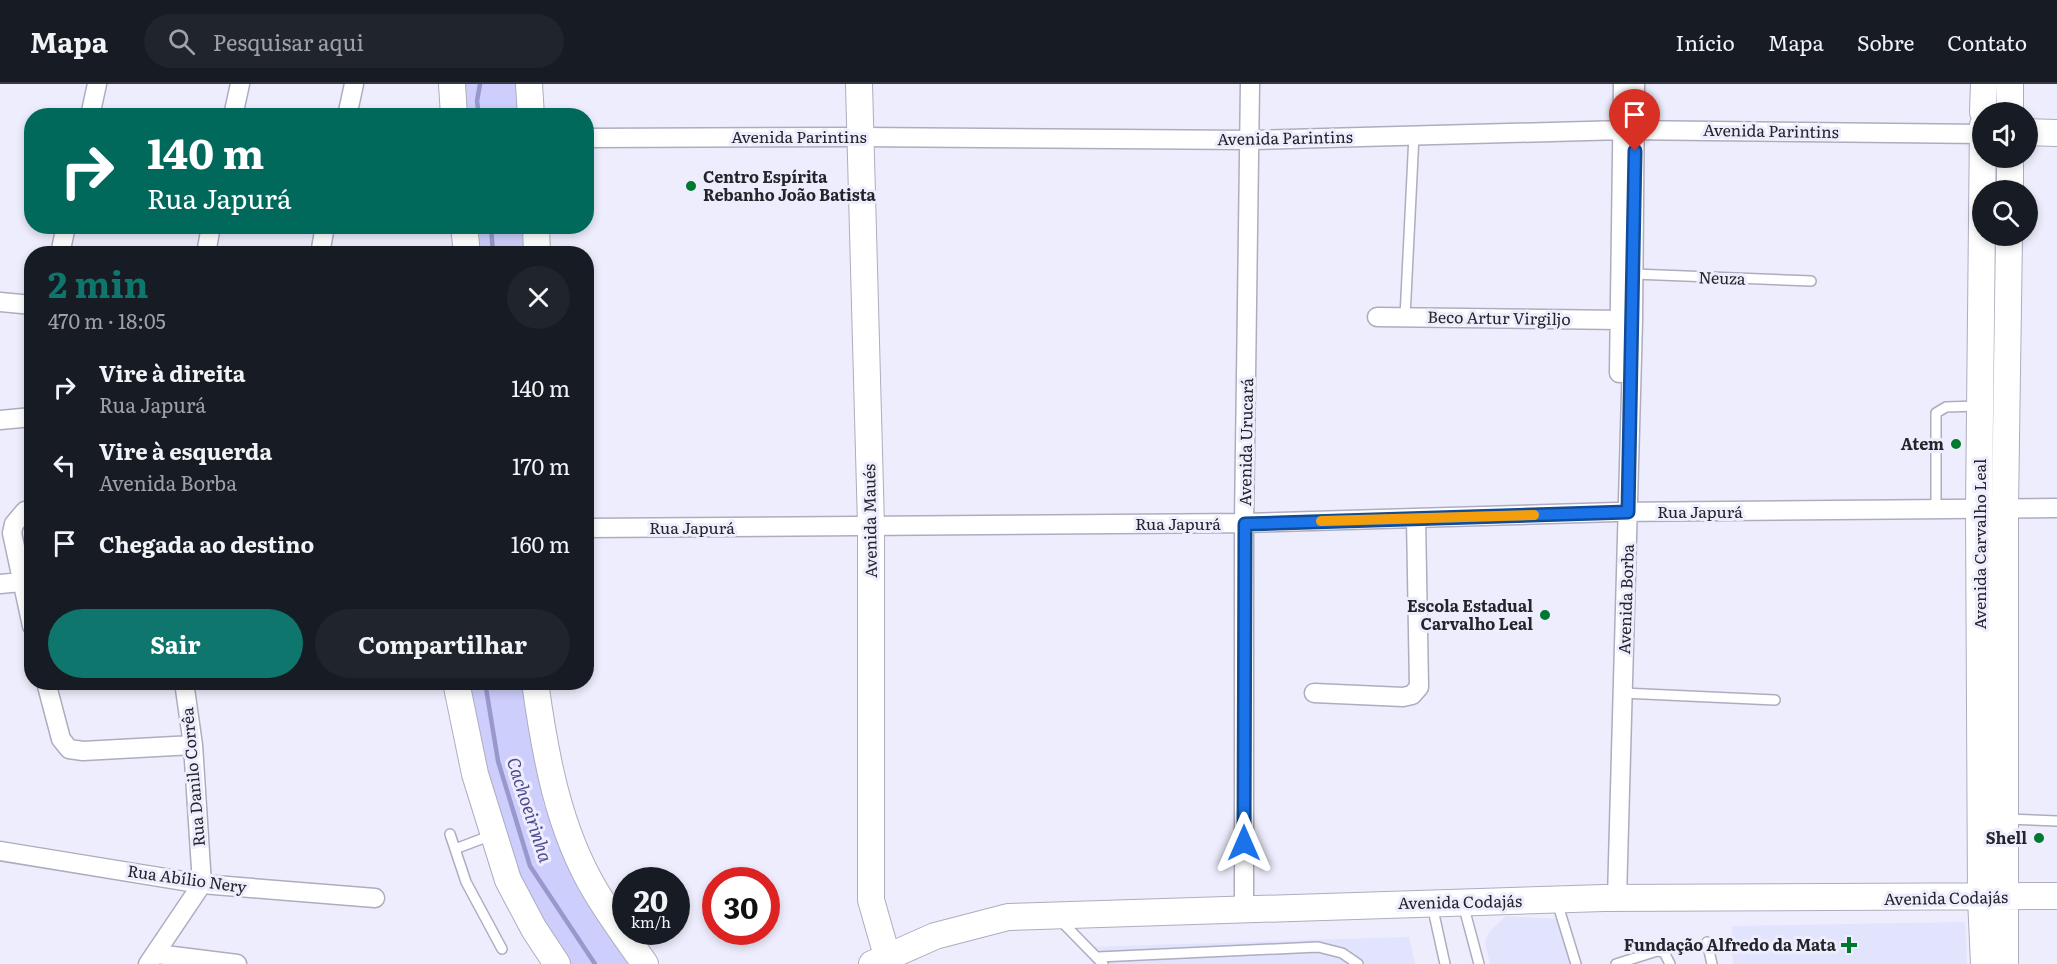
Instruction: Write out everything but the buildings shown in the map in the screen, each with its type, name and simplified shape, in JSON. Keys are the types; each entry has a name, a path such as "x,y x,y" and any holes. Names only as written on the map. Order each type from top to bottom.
{"street":[{"path":"92,108 97,84"},
{"path":"235,108 240,84"},
{"path":"349,108 354,84"},
{"path":"452,84 454,108"},
{"path":"528,84 530,108"},
{"name":"Avenida Maués","path":"859,84 871,526 871,900 879,960"},
{"name":"Avenida Urucará","path":"1244,908 1250,84"},
{"name":"Avenida Borba","path":"1611,898 1622,512 1634,274 1629,130 1623,84"},
{"name":"Avenida Borba","path":"1611,898 1623,693 1621,320 1629,130 1635,84"},
{"path":"1983,102 1984,84"},
{"path":"2010,84 2010,102"},
{"name":"Avenida Parintins","path":"594,138 1251,140 1629,130 1972,134"},
{"path":"2038,132 2057,133"},
{"name":"Avenida Carvalho Leal","path":"1983,168 1979,509 1993,898 2006,964"},
{"name":"Avenida Carvalho Leal","path":"1984,964 2004,819 2009,246"},
{"path":"0,302 24,304"},
{"name":"Beco Artur Virgiljo","path":"1377,316 1621,320"},
{"path":"0,420 24,418"},
{"name":"Rua Japurá","path":"594,528 1245,524 1622,512 2057,508"},
{"path":"24,512 12,533 24,594"},
{"path":"1314,693 1403,697 1412,695 1419,687 1416,518"},
{"path":"0,584 21,582"},
{"path":"47,690 61,740 69,749 83,751 193,745"},
{"name":"Rua Danilo Corrêa","path":"185,690 193,745 201,884"},
{"path":"458,690 475,774 508,880 534,929 557,964"},
{"path":"536,690 554,792 572,839 595,890 645,964"},
{"name":"Rua Abílio Nery","path":"0,851 201,884 375,898"},
{"path":"201,884 153,959 237,964"},
{"name":"Avenida Codajás","path":"879,960 935,936 1008,917 1611,898 2057,896"}],"lane":[{"path":"1405,317 1414,135"},
{"name":"Neuza","path":"1634,274 1811,281"},
{"path":"1936,510 1936,413 1946,407 1980,406"},
{"path":"1623,693 1775,700"},
{"path":"2004,819 2057,821"},
{"path":"450,834 466,882 502,948"},
{"path":"455,849 494,834"},
{"path":"1557,900 1576,964"},
{"path":"1462,902 1479,964"},
{"path":"1432,903 1445,964"},
{"path":"1055,915 1101,961 1318,947 1342,953 1358,964"},
{"path":"1707,942 1712,964"},
{"path":"1617,964 1657,951 1664,952 1670,964"}],"shaded area":[{"path":"462,84 524,84 524,108 465,108"},
{"path":"475,234 532,234 533,246 476,246"},
{"path":"466,690 524,690 544,805 570,863 612,931 612,945 620,945 632,964 562,964 513,881"},
{"path":"1506,916 1559,919 1572,964 1490,964 1485,941 1490,931"},
{"name":"Fundação Alfredo da Mata","path":"1965,922 1967,964 1733,964 1732,926"},
{"path":"1409,937 1415,964 1092,964 1088,947"}],"waterway":[{"name":"Cachoeirinha","path":"478,108 480,84"},
{"name":"Cachoeirinha","path":"492,234 492,246"},
{"name":"Cachoeirinha","path":"486,690 498,761 530,866 595,964"}],"slow traffic":[{"path":"1321,521 1534,515"}],"place":[{"name":"Centro Espírita Rebanho João Batista","path":"691,186"},
{"name":"Atem","path":"1956,444"},
{"name":"Escola Estadual Carvalho Leal","path":"1545,615"},
{"name":"Shell","path":"2039,838"},
{"name":"Fundação Alfredo da Mata","path":"1849,945"}],"route":[{"path":"1244,843 1245,524 1628,512 1635,151"}]}
